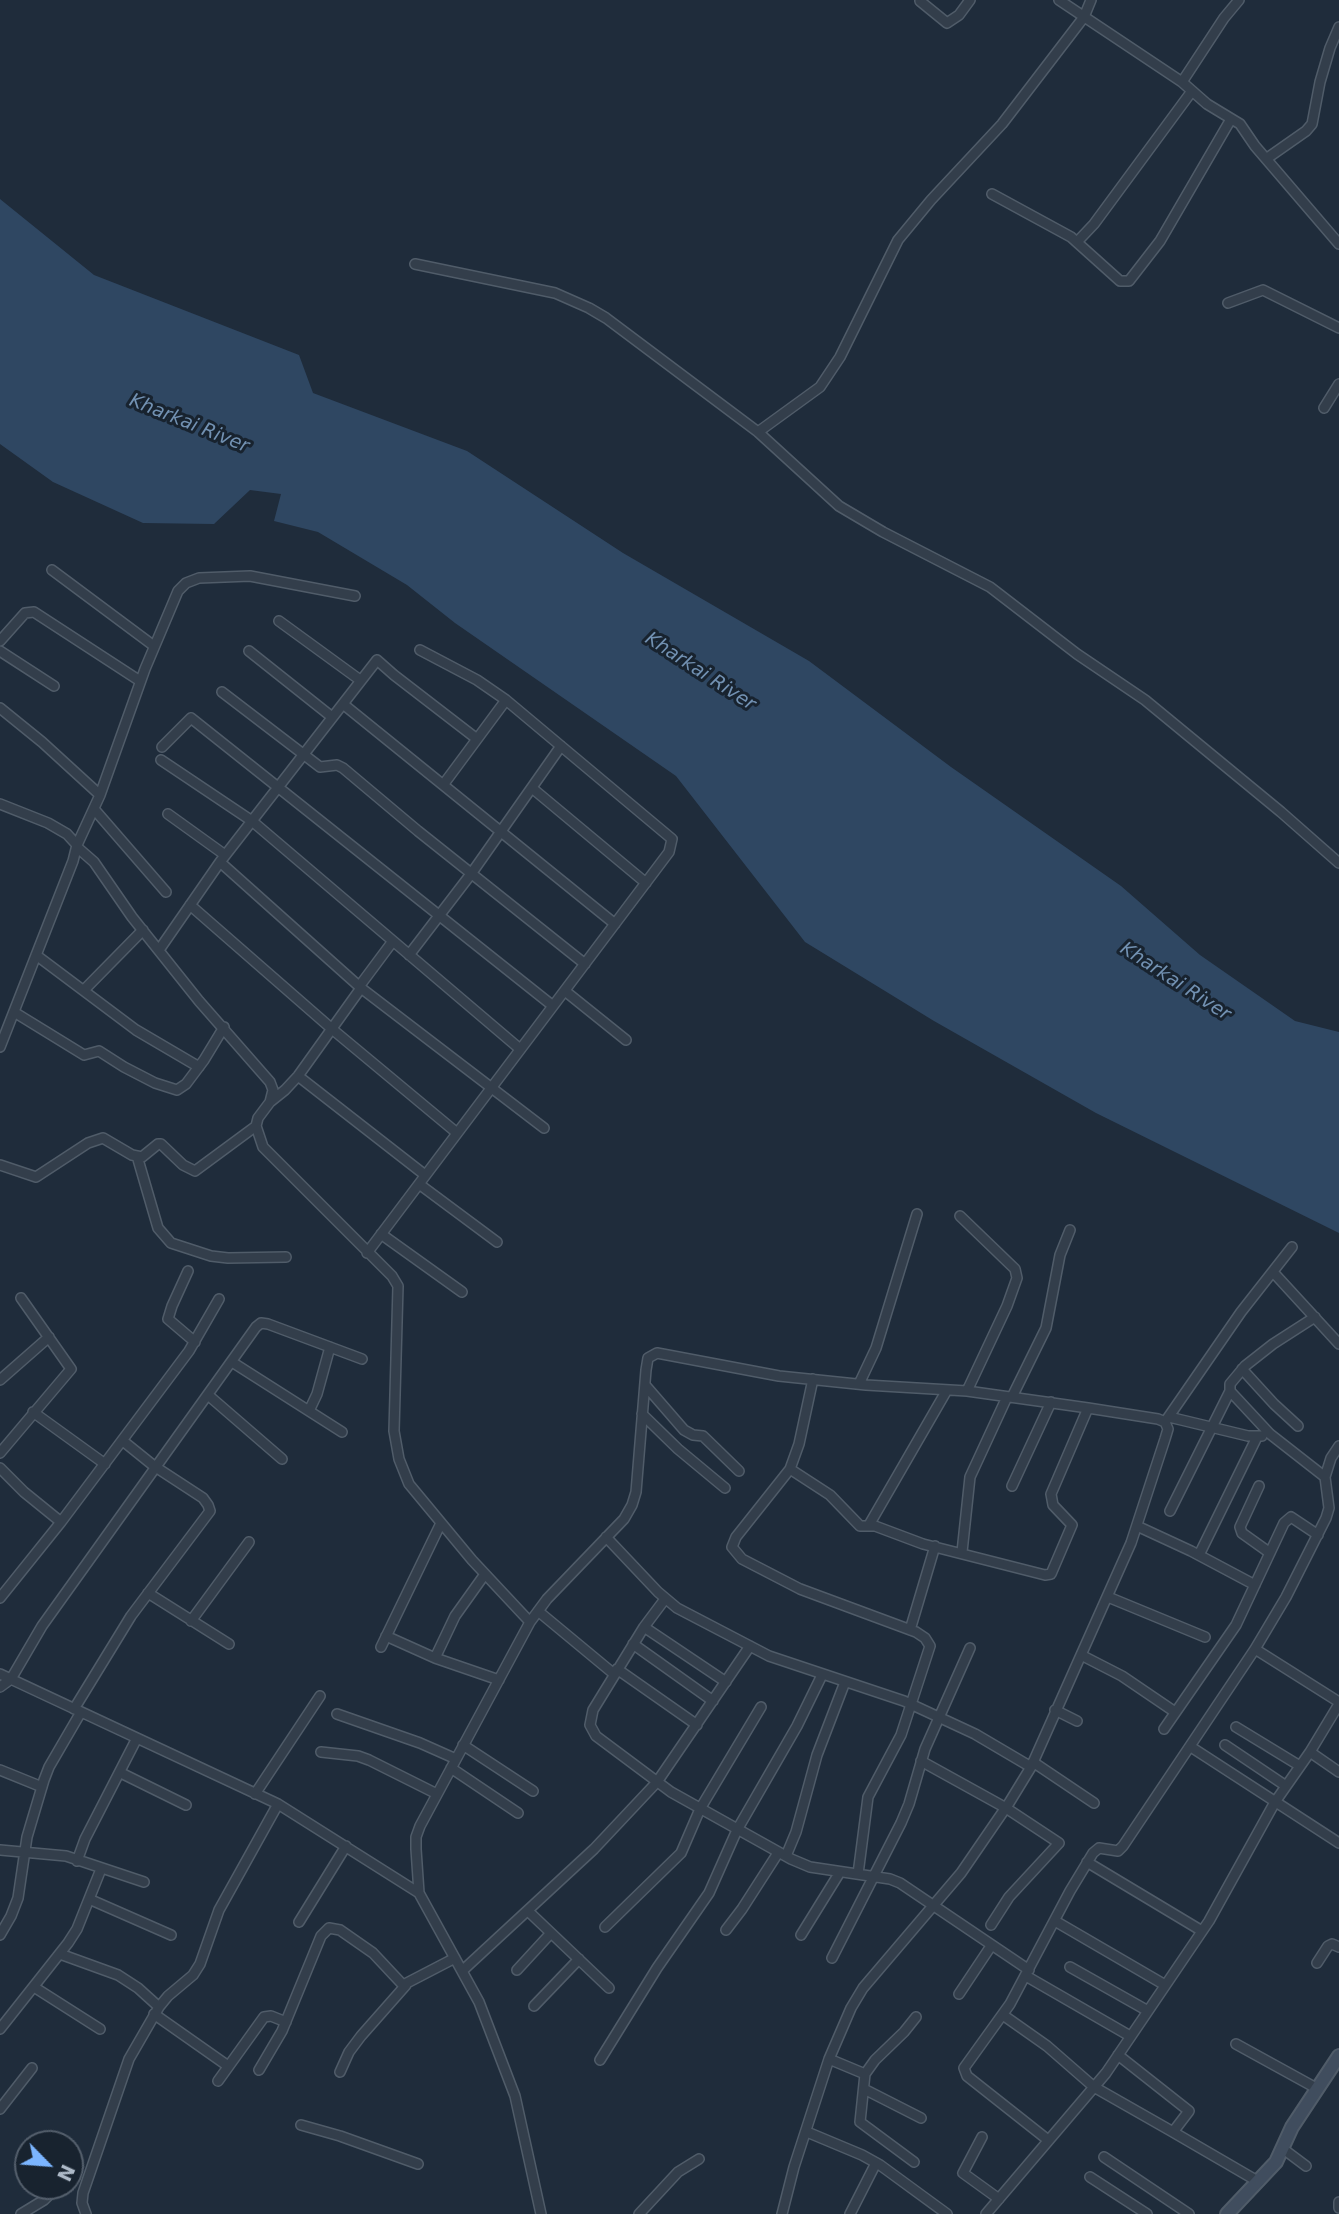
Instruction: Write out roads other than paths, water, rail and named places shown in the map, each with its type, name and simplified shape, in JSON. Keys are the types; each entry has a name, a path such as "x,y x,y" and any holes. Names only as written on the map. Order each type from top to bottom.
{"street":[{"path":"920,1 947,23 959,15 970,0"},
{"path":"1059,0 1182,82 1207,104 1245,128 1266,159 1339,244"},
{"path":"758,432 820,387 840,357 898,240 931,200 1002,124 1084,17 1091,0"},
{"path":"1182,82 1239,0"},
{"path":"1266,159 1312,124 1320,82 1339,27"},
{"path":"1077,242 1094,224 1192,91"},
{"path":"992,194 1077,242 1120,281 1129,281 1160,241 1231,119"},
{"path":"415,264 555,293 589,307 758,432 839,506 883,532 990,587 1077,654 1145,700 1339,863"},
{"path":"1228,303 1263,290 1339,328"},
{"path":"1324,408 1339,384"},
{"path":"52,570 154,646"},
{"path":"0,1047 77,846 100,796 140,681 178,591 186,583 199,578 250,576 355,596"},
{"path":"0,641 25,613 34,612 140,681"},
{"path":"279,621 360,680"},
{"path":"367,1252 669,852 672,839 506,700 477,680 421,650"},
{"path":"0,651 54,687"},
{"path":"249,651 332,718"},
{"path":"159,950 222,859 377,660 477,739"},
{"path":"222,692 320,767 337,765 343,768 585,964"},
{"path":"443,785 506,700"},
{"path":"343,704 615,924"},
{"path":"0,708 43,743 100,796"},
{"path":"162,747 191,718 280,786 553,1006"},
{"path":"409,955 471,874 561,746"},
{"path":"161,760 252,821 520,1049"},
{"path":"532,788 646,883"},
{"path":"0,804 48,823 67,834 94,862 143,930 270,1082 270,1102"},
{"path":"94,809 166,892"},
{"path":"168,814 222,859 361,988 544,1128"},
{"path":"190,905 457,1133"},
{"path":"84,990 143,930"},
{"path":"393,941 360,984 361,988 298,1076 270,1102 258,1118 256,1126 263,1147 392,1276 398,1286 394,1408 398,1459 409,1484 485,1574 530,1622"},
{"path":"36,955 136,1030 199,1067"},
{"path":"565,991 626,1040"},
{"path":"14,1013 84,1055 99,1051 124,1067 171,1089 182,1087 199,1067 224,1027"},
{"path":"298,1076 425,1175"},
{"path":"0,1166 36,1177 88,1143 103,1138 137,1156 147,1155 161,1144 183,1165 195,1171 256,1126"},
{"path":"137,1156 158,1227 172,1243 211,1256 286,1257"},
{"path":"419,1184 497,1242"},
{"path":"859,1384 876,1348 918,1214"},
{"path":"960,1216 1015,1269 1017,1278 1007,1306 967,1391"},
{"path":"962,1552 970,1477 1046,1328 1060,1255 1070,1230"},
{"path":"381,1234 462,1292"},
{"path":"782,2214 794,2167 829,2059 851,2008 863,1988 961,1873 1006,1808 1032,1764 1055,1710 1083,1656 1137,1526 1168,1429 1167,1419 1241,1312 1292,1247"},
{"path":"188,1271 169,1319 195,1342"},
{"path":"1273,1272 1339,1344"},
{"path":"0,1453 71,1369 20,1298"},
{"path":"0,1598 123,1441 195,1342 219,1299"},
{"path":"1170,1511 1213,1428 1230,1391 1230,1384 1242,1368 1315,1317"},
{"path":"0,1687 11,1679 42,1626 256,1327 261,1323 362,1359"},
{"path":"0,1380 48,1337"},
{"path":"309,1411 317,1394 330,1347"},
{"path":"541,2214 515,2095 479,2002 419,1893 416,1837 530,1622 547,1599 624,1518 632,1505 636,1492 649,1358 657,1353 779,1376 967,1391 1167,1419 1257,1437 1270,1434"},
{"path":"232,1362 342,1433"},
{"path":"1242,1368 1298,1426"},
{"path":"813,1379 799,1444 790,1469 736,1536 732,1547 735,1553 800,1589 910,1630 925,1638 930,1646 896,1746 868,1797 858,1874"},
{"path":"645,1385 684,1430 703,1436 738,1471"},
{"path":"869,1525 947,1390"},
{"path":"1230,1391 1270,1434 1325,1477"},
{"path":"208,1395 282,1459"},
{"path":"1012,1486 1051,1402"},
{"path":"790,1469 830,1495 860,1526 869,1525 906,1539 1045,1575 1051,1574 1072,1531 1072,1525 1053,1505 1052,1494 1088,1408"},
{"path":"33,1412 105,1464"},
{"path":"642,1413 678,1449 725,1488"},
{"path":"1199,1555 1257,1437"},
{"path":"0,1935 15,1909 24,1853 42,1787 77,1710 131,1616 210,1511 203,1498 154,1466 123,1441"},
{"path":"1048,2140 965,2072 967,2063 1003,2015 1087,1862 1099,1848 1113,1852 1123,1846 1255,1649 1318,1535 1329,1508 1325,1477 1331,1458 1339,1446"},
{"path":"0,1468 61,1522"},
{"path":"1259,1486 1240,1527 1242,1533 1270,1553"},
{"path":"1164,1729 1228,1637 1288,1518 1318,1535"},
{"path":"381,1647 441,1523"},
{"path":"1137,1526 1255,1584"},
{"path":"606,1537 665,1599 677,1608 769,1656 911,1704 939,1717 1032,1764 1094,1803"},
{"path":"191,1621 249,1542"},
{"path":"910,1630 935,1546"},
{"path":"435,1658 459,1609 485,1574"},
{"path":"148,1592 229,1644"},
{"path":"1108,1597 1205,1637"},
{"path":"665,1599 644,1627 593,1710 590,1725 592,1731 657,1782 782,1855 810,1867 900,1882 1027,1973 1130,2036"},
{"path":"538,1611 616,1671 697,1724"},
{"path":"644,1627 726,1682"},
{"path":"386,1636 435,1658 499,1680"},
{"path":"633,1644 713,1701"},
{"path":"462,1971 594,1849 657,1782 750,1646"},
{"path":"832,1958 875,1877 909,1804 921,1761 970,1648"},
{"path":"986,2214 1118,2055 1202,1931 1275,1802 1310,1752 1339,1703 1255,1649"},
{"path":"1083,1656 1122,1676 1175,1712"},
{"path":"0,1674 278,1804 419,1893"},
{"path":"600,2060 657,1968 709,1893 737,1830 797,1726 822,1675"},
{"path":"726,1930 796,1832 817,1755 845,1682"},
{"path":"256,1794 320,1696"},
{"path":"605,1927 676,1861 701,1809 761,1707"},
{"path":"1055,1710 1077,1721"},
{"path":"337,1714 420,1743 453,1763 518,1813"},
{"path":"1236,1727 1300,1766"},
{"path":"77,1861 85,1839 137,1738"},
{"path":"463,1745 533,1791"},
{"path":"1225,1745 1286,1786"},
{"path":"1191,1747 1339,1843"},
{"path":"321,1752 358,1756 437,1794"},
{"path":"1310,1752 1339,1772"},
{"path":"921,1761 1006,1808 1059,1843 1009,1897 991,1925"},
{"path":"0,1770 42,1787"},
{"path":"121,1773 186,1805"},
{"path":"86,2214 82,2203 83,2193 129,2059 157,2010 168,1996 193,1975 200,1964 219,1910 278,1804"},
{"path":"299,1922 346,1846"},
{"path":"0,1850 66,1856 144,1882"},
{"path":"1087,1862 1202,1931"},
{"path":"0,2029 77,1929 101,1869"},
{"path":"802,1935 840,1872"},
{"path":"89,1899 171,1935"},
{"path":"528,1911 609,1988"},
{"path":"1055,1921 1165,1985"},
{"path":"259,2070 286,2022 321,1936 329,1928 340,1930 373,1953 398,1982 406,1985"},
{"path":"517,1970 551,1933"},
{"path":"1317,1963 1328,1946 1332,1944 1339,1947"},
{"path":"960,1994 991,1945"},
{"path":"60,1954 118,1975 138,1988 157,2010 228,2066"},
{"path":"340,2072 360,2036 406,1985 455,1958"},
{"path":"534,2006 579,1959"},
{"path":"1070,1966 1147,2011"},
{"path":"34,1987 100,2029"},
{"path":"1003,2015 1046,2046 1094,2087 1259,2182"},
{"path":"218,2081 264,2017 271,2016 286,2022"},
{"path":"914,2162 860,2122 866,2074 916,2017"},
{"path":"1236,2044 1316,2088"},
{"path":"1118,2055 1189,2111 1173,2132"},
{"path":"1227,2214 1276,2162 1292,2127 1339,2056"},
{"path":"829,2059 866,2074"},
{"path":"0,2109 32,2068"},
{"path":"864,2089 921,2118"},
{"path":"301,2125 418,2164"},
{"path":"807,2132 876,2163 947,2214"},
{"path":"982,2137 963,2173 999,2199"},
{"path":"1282,2148 1306,2166"},
{"path":"1104,2157 1184,2213"},
{"path":"639,2214 678,2172 699,2159"},
{"path":"850,2214 876,2163"},
{"path":"1090,2177 1147,2214"},
{"path":"21,2214 44,2200"},
{"path":"1339,2202 1339,2208"}],"water":[{"name":"Kharkai River","path":"0,199 94,275 299,355 313,393 467,451 623,553 809,661 951,767 1121,886 1200,955 1295,1021 1339,1032 1339,1233 1096,1113 934,1021 805,942 676,776 455,623 407,585 318,532 274,521 281,494 250,490 214,524 143,523 53,482 0,444"}]}
